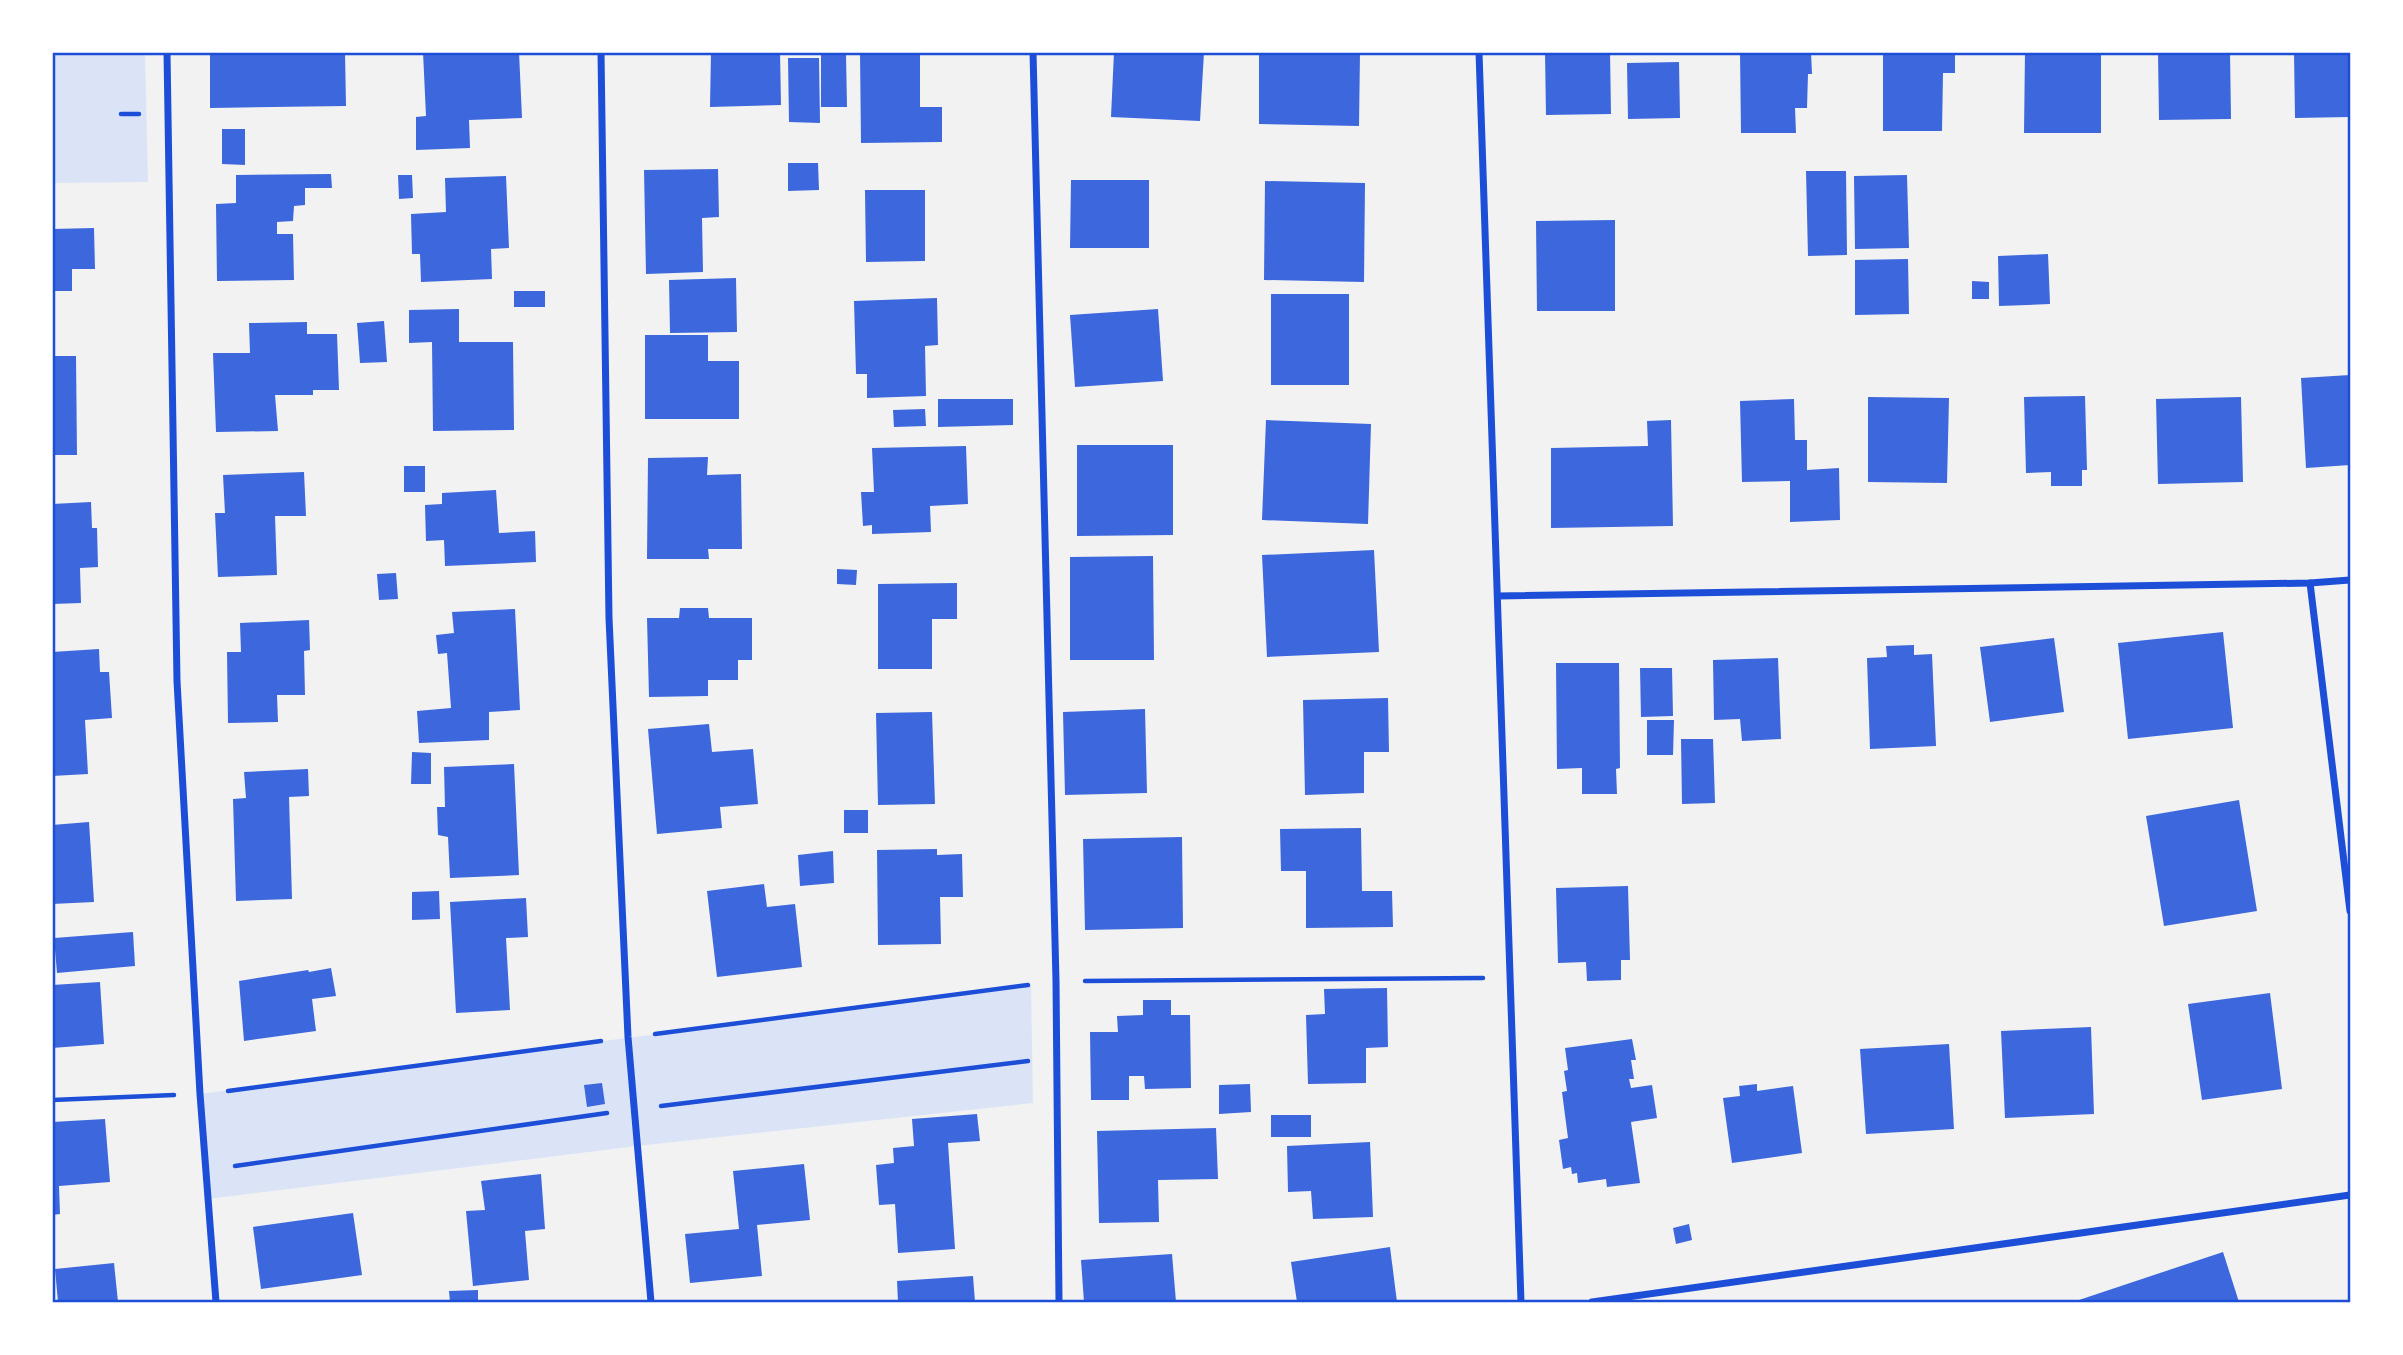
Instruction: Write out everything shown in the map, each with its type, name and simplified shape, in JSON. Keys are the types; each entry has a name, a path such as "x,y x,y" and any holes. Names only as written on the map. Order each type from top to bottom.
{"street":[{"path":"167,52 177,681 200,1094 216,1303"},
{"path":"601,52 609,618 628,1037 651,1303"},
{"path":"1033,52 1056,981 1059,1303"},
{"path":"1479,52 1521,1303"},
{"path":"1498,596 2310,583 2350,580"},
{"path":"2310,583 2350,911"},
{"path":"1592,1303 2350,1195"}],"path":[{"path":"52,1100 200,1094 1056,981 1511,978"}],"shaded area":[{"path":"53,53 145,53 148,182 53,183"},
{"path":"1031,985 1033,1103 637,1146 208,1199 200,1094"}],"building":[{"path":"210,52 345,52 346,106 210,108"},
{"path":"423,52 519,52 522,118 469,120 470,148 416,150 416,117 426,116"},
{"path":"711,52 780,52 781,105 710,107"},
{"path":"860,52 920,52 920,107 942,107 942,142 861,143"},
{"path":"1114,52 1204,52 1200,121 1111,117"},
{"path":"1259,52 1360,52 1359,126 1259,124"},
{"path":"1545,52 1610,52 1611,114 1546,115"},
{"path":"1740,52 1811,52 1812,74 1808,74 1807,108 1795,108 1796,133 1741,133"},
{"path":"1883,52 1955,52 1955,73 1943,73 1942,131 1883,131"},
{"path":"2025,52 2101,52 2101,133 2024,133"},
{"path":"2158,52 2230,52 2231,119 2159,120"},
{"path":"2294,52 2350,52 2350,117 2295,118"},
{"path":"821,54 846,54 847,107 821,107"},
{"path":"788,58 819,58 820,123 789,122"},
{"path":"1679,62 1680,118 1628,119 1627,63"},
{"path":"222,129 245,129 245,165 222,164"},
{"path":"788,163 818,163 819,190 788,191"},
{"path":"718,169 719,217 702,218 703,272 646,274 644,170"},
{"path":"1806,171 1846,171 1847,255 1808,256"},
{"path":"331,174 332,188 305,188 305,205 294,206 293,221 277,222 277,234 293,234 294,280 217,281 216,204 236,203 236,175"},
{"path":"398,175 412,175 413,198 399,199"},
{"path":"1907,175 1909,248 1855,249 1854,176"},
{"path":"506,176 509,248 491,249 492,279 421,282 420,254 412,254 411,214 446,212 445,178"},
{"path":"1071,180 1149,180 1149,248 1070,248"},
{"path":"1265,181 1365,183 1364,282 1264,280"},
{"path":"865,190 925,190 925,261 866,262"},
{"path":"1615,220 1615,311 1537,311 1536,221"},
{"path":"94,228 95,269 72,269 72,291 52,291 52,229"},
{"path":"2048,254 2050,304 1999,306 1998,256"},
{"path":"1908,259 1909,314 1855,315 1855,260"},
{"path":"736,278 737,332 670,333 669,280"},
{"path":"1972,281 1989,282 1989,299 1972,299"},
{"path":"514,291 545,291 545,307 514,307"},
{"path":"1271,294 1349,294 1349,385 1271,385"},
{"path":"937,298 938,345 925,346 926,396 867,398 867,374 856,374 854,301"},
{"path":"459,309 459,342 513,342 514,430 433,431 432,342 409,343 409,310"},
{"path":"1158,309 1163,381 1075,387 1070,315"},
{"path":"384,321 387,362 360,363 357,323"},
{"path":"307,322 307,334 337,334 339,390 313,390 313,395 275,395 278,431 216,432 213,353 250,353 249,323"},
{"path":"645,335 708,335 708,361 739,361 739,419 645,419"},
{"path":"52,356 76,356 77,455 52,455"},
{"path":"2350,375 2350,465 2306,468 2301,378"},
{"path":"2085,396 2087,470 2082,470 2082,486 2051,486 2051,472 2026,473 2024,397"},
{"path":"1868,397 1949,398 1947,483 1868,482"},
{"path":"2241,397 2243,482 2158,484 2156,399"},
{"path":"938,399 1013,399 1013,425 938,427"},
{"path":"1794,399 1795,440 1807,440 1807,470 1839,468 1840,520 1790,522 1790,481 1742,482 1740,401"},
{"path":"925,409 926,426 894,427 893,410"},
{"path":"1266,420 1371,424 1368,524 1262,520"},
{"path":"1671,420 1673,526 1551,528 1551,448 1648,446 1647,421"},
{"path":"1077,445 1173,445 1173,535 1077,536"},
{"path":"966,446 968,504 930,506 931,532 872,534 872,525 863,526 861,492 874,492 872,448"},
{"path":"708,457 707,475 741,474 742,549 708,549 709,559 647,559 648,458"},
{"path":"404,466 425,466 425,492 404,492"},
{"path":"304,472 306,516 275,516 277,575 218,577 215,513 225,513 223,475"},
{"path":"496,490 499,533 535,531 536,562 445,566 444,540 426,541 425,505 442,504 442,493"},
{"path":"91,502 92,528 97,528 98,567 80,568 81,603 52,604 52,504"},
{"path":"1374,550 1379,652 1267,657 1262,555"},
{"path":"1153,556 1154,660 1070,660 1070,557"},
{"path":"837,569 857,570 856,585 837,584"},
{"path":"396,573 398,599 379,600 377,574"},
{"path":"957,583 957,619 932,619 932,669 878,669 878,584"},
{"path":"680,608 708,608 709,618 752,618 752,660 738,660 738,680 708,680 708,696 649,697 647,618 679,618"},
{"path":"515,609 520,710 489,712 489,740 419,743 417,711 451,708 447,653 438,654 436,635 454,633 452,612"},
{"path":"309,620 310,650 304,651 305,695 277,695 278,722 228,723 227,652 241,652 240,623"},
{"path":"2223,632 2233,728 2128,739 2118,643"},
{"path":"2054,638 2064,712 1990,722 1980,647"},
{"path":"1914,645 1914,655 1932,654 1936,746 1870,749 1867,658 1887,657 1886,646"},
{"path":"99,649 100,672 109,672 112,718 85,720 88,774 52,776 52,652"},
{"path":"1778,658 1781,739 1742,741 1740,719 1714,720 1713,660"},
{"path":"1556,663 1619,663 1620,768 1616,769 1617,794 1582,794 1582,768 1557,769"},
{"path":"1640,668 1672,668 1673,716 1641,717"},
{"path":"1388,698 1389,752 1364,752 1364,793 1305,795 1303,700"},
{"path":"1145,709 1147,793 1065,795 1063,712"},
{"path":"932,712 935,804 878,805 876,713"},
{"path":"1647,720 1674,720 1673,755 1647,755"},
{"path":"709,724 712,752 753,749 758,804 720,807 722,828 657,834 648,729"},
{"path":"1681,739 1713,739 1715,803 1682,804"},
{"path":"412,752 431,753 431,784 411,784"},
{"path":"514,764 519,875 450,878 448,837 438,835 437,807 445,807 444,767"},
{"path":"308,769 309,796 289,797 292,899 236,901 233,799 246,798 244,772"},
{"path":"2239,800 2257,911 2164,926 2146,816"},
{"path":"844,810 868,810 868,833 844,833"},
{"path":"89,822 94,902 52,904 52,825"},
{"path":"1361,828 1362,891 1392,891 1393,927 1306,928 1306,871 1281,871 1280,829"},
{"path":"1182,837 1183,928 1085,930 1083,839"},
{"path":"937,849 937,855 962,854 963,897 940,897 941,944 878,945 877,850"},
{"path":"833,851 834,883 800,886 798,855"},
{"path":"764,884 767,907 795,904 802,967 717,977 707,891"},
{"path":"1628,886 1630,960 1621,960 1621,980 1587,981 1586,962 1558,963 1556,888"},
{"path":"439,891 440,919 412,920 412,892"},
{"path":"526,898 528,937 506,938 510,1010 456,1013 450,902"},
{"path":"133,932 135,966 57,973 54,938"},
{"path":"331,968 336,996 312,999 316,1031 244,1041 239,981"},
{"path":"100,982 104,1044 52,1048 52,985"},
{"path":"1387,988 1388,1047 1366,1048 1366,1083 1308,1084 1306,1015 1325,1014 1324,989"},
{"path":"2270,993 2282,1089 2202,1100 2188,1004"},
{"path":"1143,1000 1171,1000 1171,1015 1190,1015 1191,1088 1145,1089 1144,1076 1129,1076 1129,1100 1091,1100 1090,1032 1118,1032 1117,1016 1143,1015"},
{"path":"2091,1027 2094,1114 2005,1118 2001,1031"},
{"path":"1632,1039 1636,1060 1631,1060 1634,1079 1629,1079 1631,1088 1652,1085 1657,1118 1631,1122 1640,1183 1607,1187 1606,1179 1578,1183 1577,1173 1572,1174 1571,1167 1563,1169 1559,1140 1568,1138 1562,1092 1567,1091 1565,1048"},
{"path":"1949,1044 1954,1129 1866,1134 1860,1049"},
{"path":"602,1083 605,1104 587,1107 584,1085"},
{"path":"1250,1084 1251,1112 1219,1114 1219,1085"},
{"path":"1757,1084 1757,1091 1793,1086 1802,1153 1732,1163 1723,1098 1740,1096 1739,1086"},
{"path":"977,1114 980,1141 948,1143 955,1249 898,1253 895,1204 879,1205 876,1165 894,1163 893,1148 914,1146 912,1119"},
{"path":"1271,1115 1311,1115 1311,1137 1271,1137"},
{"path":"105,1119 110,1182 59,1186 60,1214 52,1215 52,1122"},
{"path":"1216,1128 1218,1179 1158,1180 1159,1222 1099,1223 1097,1131"},
{"path":"1370,1142 1373,1217 1313,1219 1311,1191 1288,1192 1287,1146"},
{"path":"804,1164 810,1220 757,1225 762,1276 690,1283 685,1234 739,1229 733,1171"},
{"path":"541,1174 545,1229 525,1231 529,1280 473,1286 466,1211 485,1210 481,1181"},
{"path":"353,1213 362,1275 261,1289 253,1227"},
{"path":"1689,1224 1692,1240 1676,1244 1673,1228"},
{"path":"1390,1247 1397,1302 1297,1302 1291,1262"},
{"path":"2223,1252 2239,1302 2073,1302"},
{"path":"1172,1254 1176,1302 1084,1302 1081,1260"},
{"path":"114,1263 118,1302 58,1302 55,1269"},
{"path":"973,1276 975,1302 898,1302 897,1281"},
{"path":"478,1290 478,1302 450,1302 449,1291"}]}
